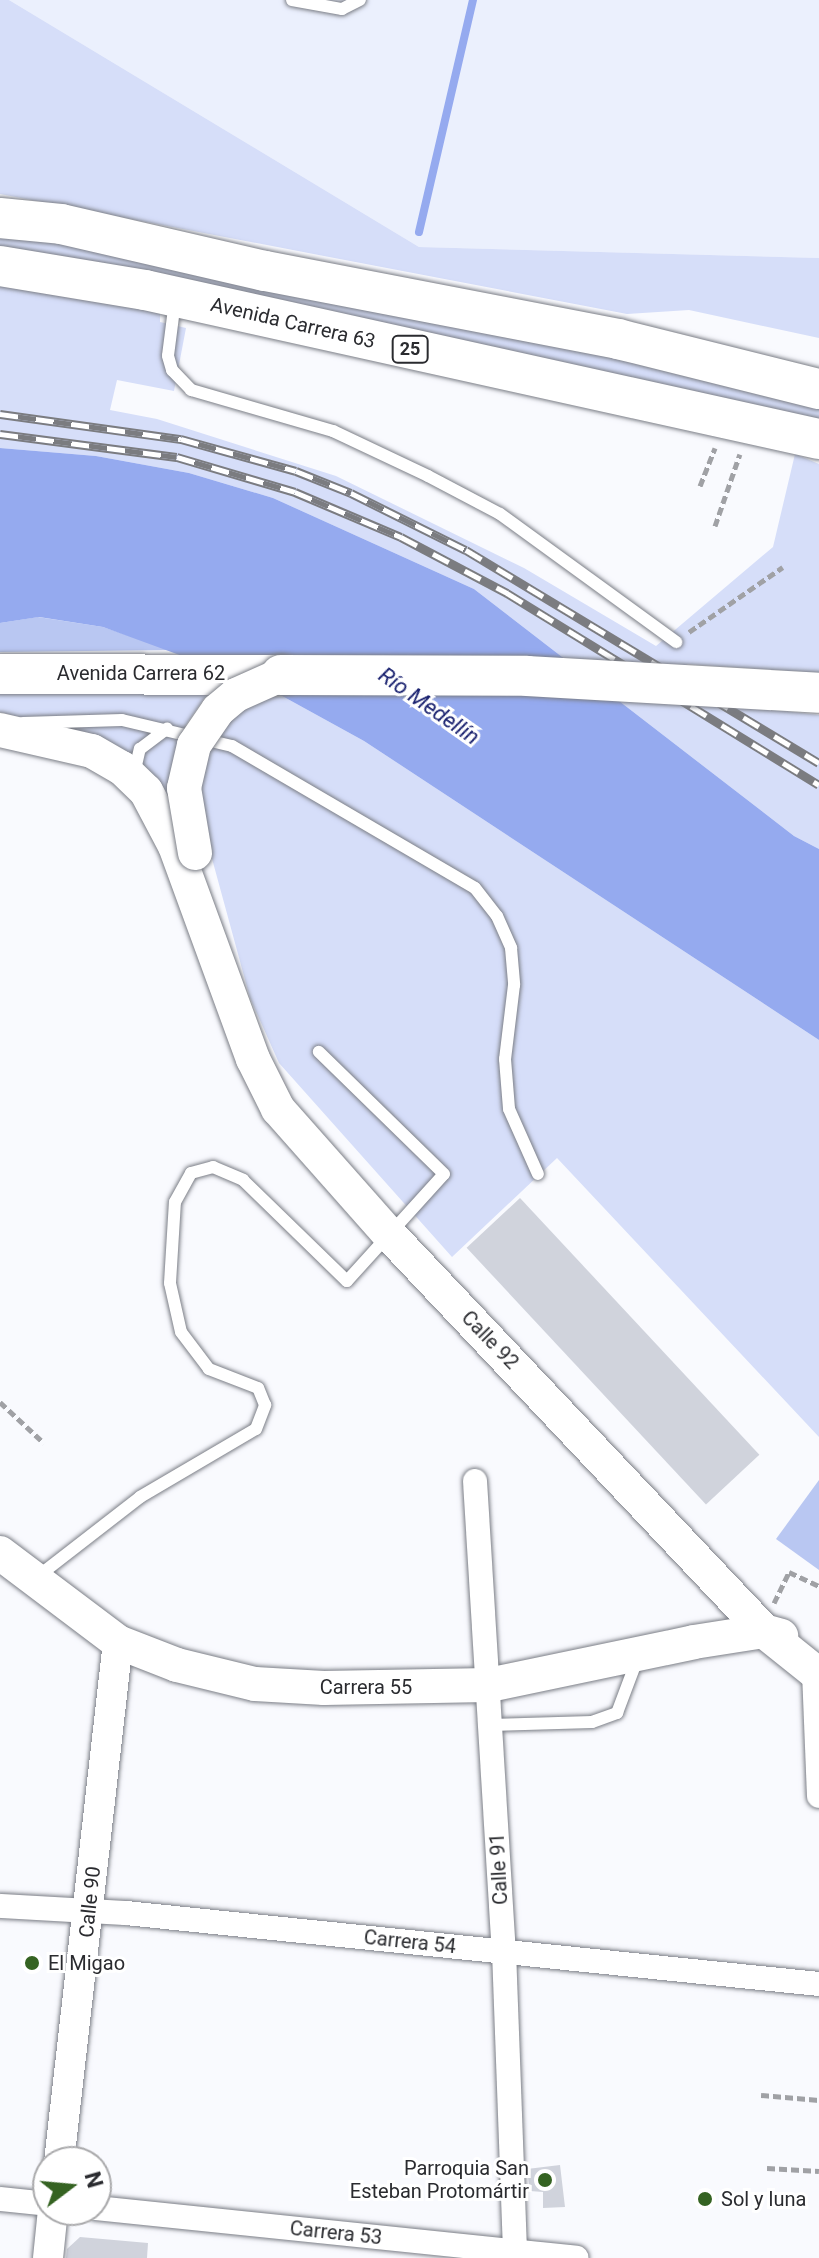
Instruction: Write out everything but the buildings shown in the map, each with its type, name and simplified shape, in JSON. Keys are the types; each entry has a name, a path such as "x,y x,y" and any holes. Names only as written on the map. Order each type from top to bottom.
{"highway":[{"path":"0,218 61,224 265,271 618,339 819,389"},
{"name":"Avenida Carrera 63","path":"0,266 176,297 819,439"},
{"path":"618,339 819,361"},
{"name":"Avenida Carrera 62","path":"0,674 281,675"},
{"path":"281,675 527,676 819,693"}],"main road":[{"name":"Calle 92","path":"281,675 227,703 194,745 184,788 185,850 242,1032 278,1109 387,1232 817,1666"},
{"path":"0,728 92,751 134,780 185,850"},
{"name":"Carrera 55","path":"0,1553 118,1642 177,1665 255,1684 324,1688 489,1685 640,1654 769,1617"}],"street":[{"name":"Calle 91","path":"475,1481 504,1951 515,2254"},
{"name":"Calle 90","path":"61,2146 118,1642"},
{"name":"Calle 92","path":"817,1666 819,1796"},
{"name":"Carrera 54","path":"0,1906 89,1911 819,1984"},
{"path":"0,2199 32,2202"},
{"name":"Carrera 53","path":"112,2210 576,2258"},
{"path":"48,2258 51,2226"}],"lane":[{"path":"292,0 342,9 360,0"},
{"path":"176,297 168,356 172,370 191,390 333,431 428,476 500,514 676,642"},
{"path":"0,728 50,720 122,720 167,729 257,758 475,888 497,916 511,948 514,985 505,1059 509,1109 538,1174"},
{"path":"134,780 140,749 167,729"},
{"path":"34,1579 140,1497 256,1429 265,1405 258,1388 209,1369 181,1332 170,1283 175,1202 191,1173 213,1167 243,1180 347,1281 387,1232 444,1174 319,1052"},
{"path":"491,1725 592,1722 617,1713 640,1654"}],"path":[{"path":"700,486 739,420"},
{"path":"715,526 739,420"},
{"path":"676,642 783,567"},
{"path":"0,1402 44,1443"},
{"path":"769,1617 789,1572 819,1586"},
{"path":"761,2095 819,2100"},
{"path":"767,2168 819,2171"}],"shaded area":[{"path":"0,0 9,0 419,247 819,258 819,338 689,310 627,314 0,194"},
{"path":"9,0 819,0 819,258 419,247"},
{"path":"0,234 66,242 709,373 819,407 819,425 0,252"},
{"path":"0,279 160,310 160,322 186,328 174,391 117,380 110,410 157,419 336,476 524,568 656,646 773,547 795,454 819,464 819,673 686,664 758,708 819,715 819,849 794,836 474,589 273,498 189,473 96,456 0,448"},
{"path":"38,617 103,627 171,650 0,652 0,623"},
{"path":"208,693 185,726 175,756 177,820 102,740 0,712 0,694"},
{"path":"265,697 284,697 364,741 819,1040 819,1437 557,1158 452,1257 279,1063 250,998 196,800 205,747 231,717"},
{"path":"819,1480 819,1570 776,1539"}],"water":[{"name":"Río Medellín","path":"0,448 96,456 189,473 273,498 474,589 794,836 819,849 819,1040 364,741 264,686 103,627 39,617 0,623"}],"waterway":[{"path":"419,232 473,0"}],"railway":[{"path":"0,414 181,439 296,471 351,493 466,550 819,763"},
{"path":"0,434 177,457 295,492 401,537 507,593 819,785"}],"place":[{"name":"El Migao","path":"32,1963"},
{"name":"Parroquia San Esteban Protomártir","path":"545,2180"},
{"name":"Sol y luna","path":"705,2199"}]}
